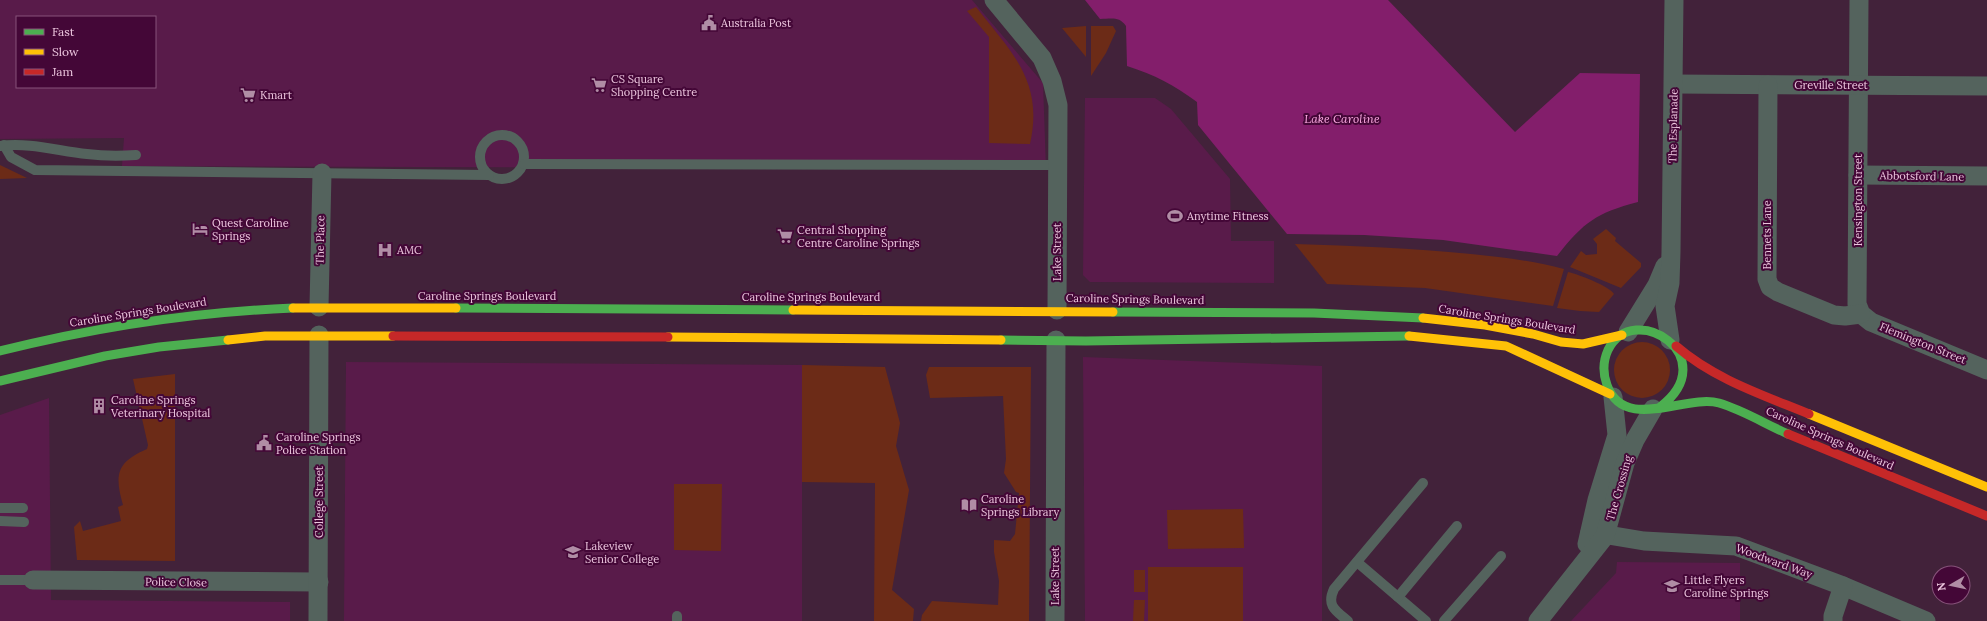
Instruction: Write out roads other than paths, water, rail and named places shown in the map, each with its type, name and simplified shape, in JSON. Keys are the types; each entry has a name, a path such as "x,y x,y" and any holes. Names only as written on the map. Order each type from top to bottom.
{"main road":[{"name":"Caroline Springs Boulevard","path":"3,348 172,316 224,311 1057,314 1314,313 1421,318 1486,325 1533,334 1561,342 1583,344 1625,334"},
{"path":"0,381 105,356 159,347 319,332 1414,337 1506,346 1612,395 1622,404 1632,409 1642,410 1657,408 1672,398 1680,387 1683,373 1682,359 1673,343 1661,333 1650,330 1639,330 1625,334 1612,344 1605,355 1603,368 1605,382 1612,395"},
{"name":"Caroline Springs Boulevard","path":"1673,343 1690,358 1734,383 1987,487"},
{"name":"Caroline Springs Boulevard","path":"1657,408 1698,401 1717,402 1739,410 1782,432 1987,516"}],"street":[{"name":"Lake Street","path":"994,0 1042,58 1052,81 1058,105 1057,314"},
{"name":"The Esplanade","path":"1673,343 1665,306 1670,282 1672,252 1674,0"},
{"name":"Kensington Street","path":"1859,0 1857,304 1861,314"},
{"name":"Greville Street","path":"1674,84 1987,86"},
{"name":"Bennets Lane","path":"1768,85 1767,279 1770,287 1778,292 1834,316 1861,314"},
{"name":"The Place","path":"319,311 322,173"},
{"name":"Abbotsford Lane","path":"1858,175 1987,176"},
{"name":"The Esplanade","path":"1625,334 1657,285 1672,252"},
{"name":"Flemington Street","path":"1861,314 1871,322 1987,370"},
{"name":"College Street","path":"318,621 319,332"},
{"name":"Lake Street","path":"1055,621 1056,336"},
{"name":"The Crossing","path":"1598,534 1597,500 1617,436 1612,395"},
{"name":"The Crossing","path":"1538,621 1581,565 1598,534 1635,440 1657,408"},
{"name":"Woodward Way","path":"1598,534 1644,541 1736,546 1843,586 1926,621"},
{"name":"Police Close","path":"33,580 319,582"},
{"path":"1833,621 1843,586"}],"lane":[{"path":"2,146 11,157 35,170 489,175 501,180 515,176 524,164 523,150 514,138 508,135 493,137 487,141 480,154 483,168 489,175"},
{"path":"2,146 54,148 86,154 113,156 136,155"},
{"path":"524,164 1058,165"},
{"path":"1348,621 1334,609 1330,597 1334,589 1423,483"},
{"path":"0,508 23,508"},
{"path":"0,521 24,522"},
{"path":"1398,597 1457,526"},
{"path":"1444,621 1501,556"},
{"path":"1358,562 1426,621"},
{"path":"0,580 33,580"}],"water":[{"name":"Lake Caroline","path":"1085,0 1388,0 1515,132 1580,73 1640,74 1638,202 1611,210 1592,220 1575,235 1557,256 1443,240 1364,235 1287,234 1198,125 1197,102 1164,81 1127,66 1126,26 1118,19 1100,19"}],"place":[{"name":"Australia Post","path":"709,23"},
{"name":"CS Square Shopping Centre","path":"599,85"},
{"name":"Kmart","path":"248,95"},
{"name":"Anytime Fitness","path":"1175,216"},
{"name":"Quest Caroline Springs","path":"200,229"},
{"name":"Central Shopping Centre Caroline Springs","path":"785,236"},
{"name":"AMC","path":"385,250"},
{"name":"Caroline Springs Veterinary Hospital","path":"99,406"},
{"name":"Caroline Springs Police Station","path":"264,443"},
{"name":"Caroline Springs Library","path":"969,505"},
{"name":"Lakeview Senior College","path":"573,552"},
{"name":"Little Flyers Caroline Springs","path":"1672,586"}]}
